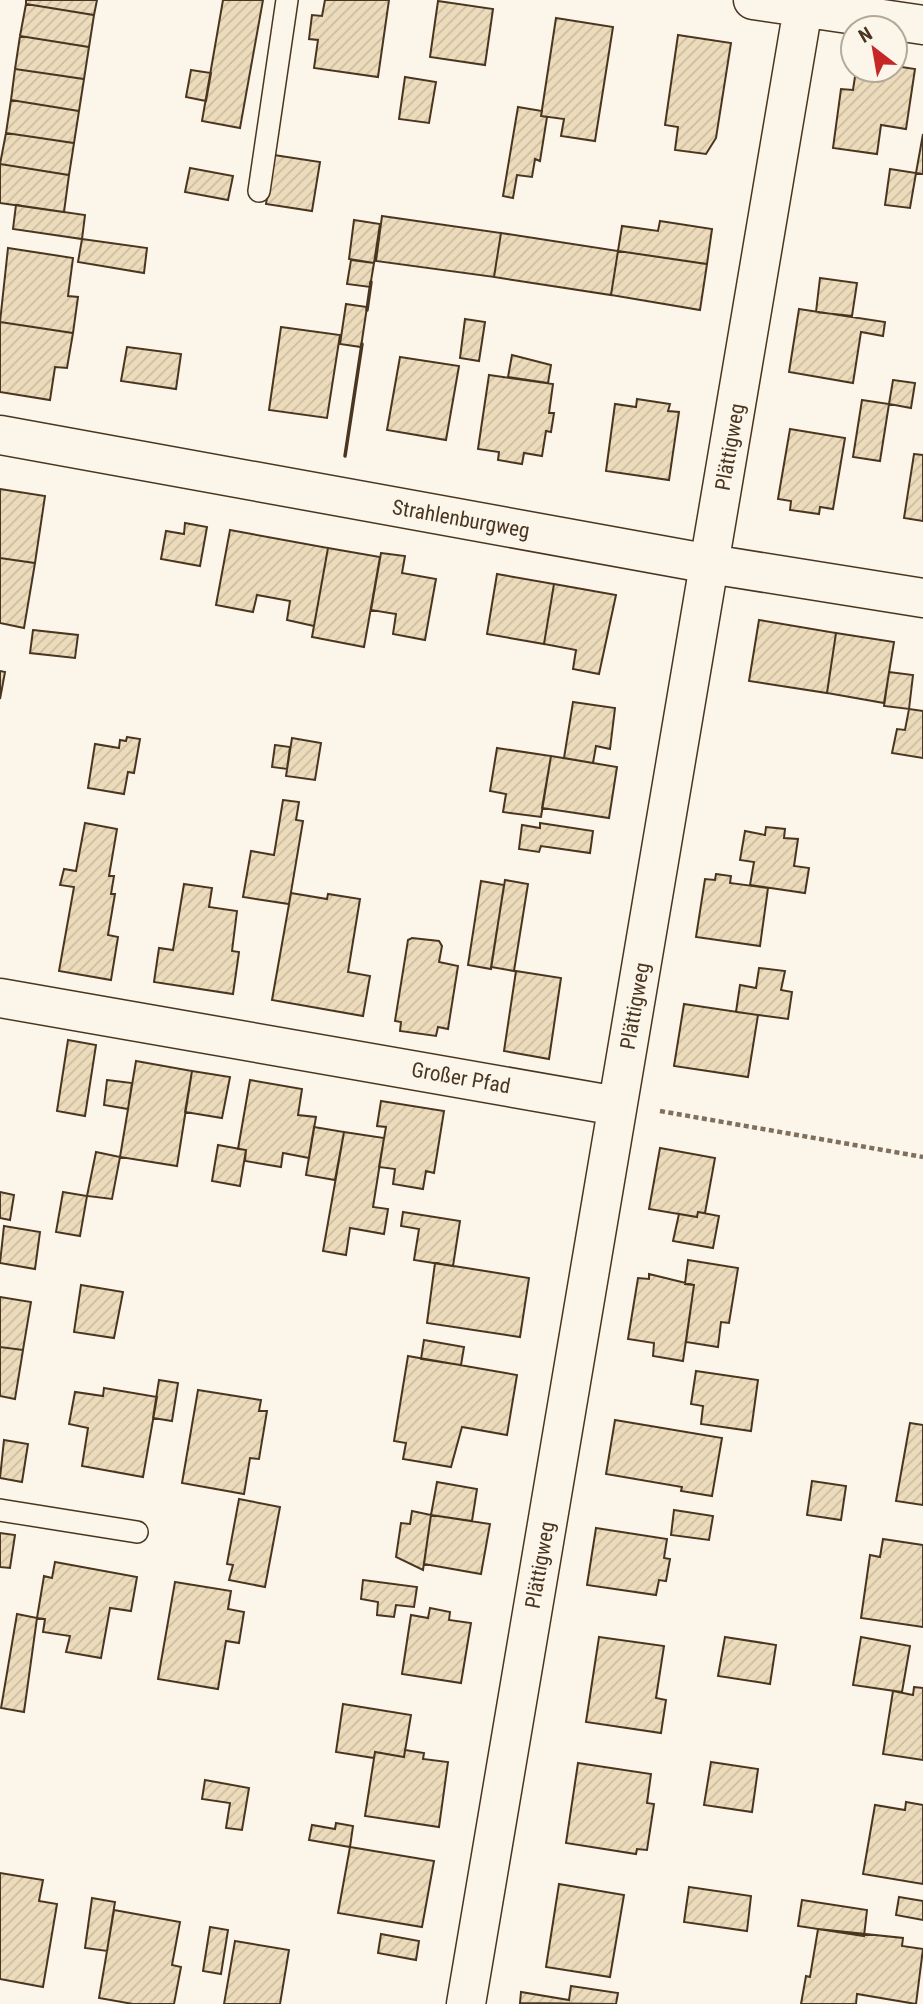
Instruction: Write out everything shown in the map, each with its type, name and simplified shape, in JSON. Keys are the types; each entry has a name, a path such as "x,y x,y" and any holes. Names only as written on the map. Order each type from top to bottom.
{"street":[{"path":"753,0 923,25"},
{"name":"Plättigweg","path":"466,2004 803,8"},
{"name":"Strahlenburgweg","path":"0,435 710,564 923,598"},
{"name":"Großer Pfad","path":"0,998 617,1105"}],"lane":[{"path":"258,191 287,0"},
{"path":"0,1510 137,1532"}],"path":[{"path":"617,1105 923,1157"}],"building":[{"path":"26,0 97,0 94,15 26,4"},
{"path":"223,0 263,0 240,128 202,121"},
{"path":"325,0 389,0 378,77 314,68 318,40 309,39 312,15 322,16"},
{"path":"438,1 493,9 485,65 430,57"},
{"path":"26,4 94,15 89,47 20,36"},
{"path":"556,18 613,27 595,141 561,136 564,119 541,116"},
{"path":"678,35 731,43 716,138 706,154 675,150 678,127 665,125"},
{"path":"20,36 89,47 84,79 15,69"},
{"path":"909,68 915,69 906,129 881,125 877,154 833,148 841,89 853,90 854,84 909,84"},
{"path":"15,69 84,79 79,111 11,100"},
{"path":"191,70 211,73 206,101 186,97"},
{"path":"405,77 436,82 429,123 399,119"},
{"path":"11,100 79,111 74,143 6,133"},
{"path":"518,107 542,111 541,116 547,117 540,161 535,159 532,177 517,175 513,198 503,196"},
{"path":"6,133 74,143 69,175 0,164"},
{"path":"923,134 923,174 916,173"},
{"path":"274,155 320,162 312,211 266,204"},
{"path":"0,164 69,175 64,212 0,203"},
{"path":"190,168 233,176 228,200 185,192"},
{"path":"890,169 916,173 910,208 885,205"},
{"path":"16,205 85,215 82,239 13,229"},
{"path":"382,216 501,233 494,277 376,261"},
{"path":"354,220 380,224 374,263 349,259"},
{"path":"660,221 712,229 707,264 618,251 622,226 658,231"},
{"path":"501,233 618,251 611,295 494,277"},
{"path":"82,239 147,248 144,273 78,262"},
{"path":"8,248 73,258 68,296 78,297 73,333 0,322"},
{"path":"618,251 707,264 700,310 611,295"},
{"path":"351,260 374,263 370,287 347,284"},
{"path":"820,278 857,283 852,316 816,312"},
{"path":"346,304 367,307 361,347 340,344"},
{"path":"799,309 885,322 883,336 861,332 853,383 789,372"},
{"path":"465,319 485,322 479,361 460,358"},
{"path":"0,322 73,333 67,368 55,367 50,400 0,392"},
{"path":"281,327 340,335 327,418 269,410"},
{"path":"127,347 181,354 176,389 121,381"},
{"path":"512,355 551,365 548,383 508,377"},
{"path":"400,357 459,366 446,440 387,430"},
{"path":"489,375 553,384 549,413 554,413 551,432 546,431 542,456 524,453 522,464 498,460 499,452 478,449"},
{"path":"893,380 915,383 911,408 889,404"},
{"path":"637,399 670,404 668,411 679,412 669,480 606,471 615,404 636,407"},
{"path":"862,400 889,404 880,461 853,457"},
{"path":"790,429 845,438 833,509 820,507 819,514 790,510 791,501 778,499"},
{"path":"914,454 923,455 923,521 904,518"},
{"path":"0,489 45,496 35,563 0,558"},
{"path":"185,523 207,527 200,566 161,559 166,531 184,534"},
{"path":"230,530 328,548 314,626 287,620 290,601 257,595 253,612 216,605"},
{"path":"328,548 380,557 364,647 312,637"},
{"path":"381,553 405,556 402,573 436,579 425,640 393,634 396,614 371,610"},
{"path":"0,558 35,563 24,628 0,623"},
{"path":"497,574 554,584 544,644 487,634"},
{"path":"554,584 616,595 599,674 573,669 576,650 544,644"},
{"path":"759,620 836,633 827,693 749,681"},
{"path":"33,630 78,635 75,658 30,653"},
{"path":"836,633 894,642 884,703 827,693"},
{"path":"0,671 5,672 0,699"},
{"path":"889,672 913,675 909,709 884,706"},
{"path":"573,702 615,708 610,749 596,746 593,763 564,758"},
{"path":"909,709 923,711 923,758 892,753 897,729 905,730"},
{"path":"127,737 140,739 134,773 128,772 124,794 88,788 95,744 119,748 120,740 126,741"},
{"path":"292,738 321,743 315,780 286,776"},
{"path":"275,745 290,747 287,769 272,767"},
{"path":"497,748 551,756 541,817 503,812 506,794 490,791"},
{"path":"551,756 617,767 609,818 542,808"},
{"path":"283,800 299,802 296,820 303,821 289,904 243,897 251,851 274,855"},
{"path":"85,823 117,829 109,876 114,876 111,894 115,894 108,935 118,937 111,980 59,971 74,887 60,885 64,869 76,871"},
{"path":"540,823 593,831 590,853 541,846 539,852 519,849 522,825 540,828"},
{"path":"766,827 785,829 784,838 798,839 794,866 809,868 805,893 750,885 754,862 740,860 745,831 765,835"},
{"path":"716,874 731,876 730,883 768,888 760,946 696,937 705,879 715,880"},
{"path":"505,880 528,884 514,971 491,967"},
{"path":"481,881 504,885 491,969 468,965"},
{"path":"184,884 212,888 209,907 237,911 232,951 239,952 233,994 154,982 159,948 173,950"},
{"path":"291,893 327,899 328,894 360,899 348,972 370,976 363,1016 272,1000"},
{"path":"412,938 439,941 442,946 439,962 458,966 448,1029 438,1027 436,1036 400,1031 401,1022 395,1021 408,940"},
{"path":"759,968 785,971 781,990 792,992 788,1019 736,1012 740,985 756,988"},
{"path":"516,971 561,978 549,1059 504,1051"},
{"path":"684,1004 758,1015 748,1077 674,1066"},
{"path":"68,1040 96,1045 85,1116 57,1111"},
{"path":"136,1061 192,1071 177,1166 120,1157"},
{"path":"192,1071 230,1077 222,1118 185,1112"},
{"path":"107,1080 132,1083 128,1109 104,1105"},
{"path":"250,1080 302,1089 298,1115 316,1117 309,1158 283,1153 281,1167 245,1161 246,1150 238,1149"},
{"path":"381,1101 444,1111 434,1173 426,1171 423,1189 393,1184 395,1169 379,1167 386,1127 377,1126"},
{"path":"314,1127 344,1132 335,1180 306,1175"},
{"path":"344,1132 384,1138 373,1207 388,1209 384,1234 350,1228 346,1255 323,1251"},
{"path":"218,1145 246,1150 240,1186 212,1181"},
{"path":"660,1148 715,1158 705,1213 698,1212 697,1217 649,1209"},
{"path":"96,1152 120,1157 112,1199 87,1196"},
{"path":"0,1192 14,1195 10,1220 0,1218"},
{"path":"63,1192 87,1196 80,1236 56,1232"},
{"path":"403,1212 460,1221 453,1266 414,1260 419,1229 401,1226"},
{"path":"698,1212 719,1216 713,1248 673,1241 679,1214 697,1217"},
{"path":"4,1226 40,1232 35,1269 0,1263"},
{"path":"688,1260 738,1268 729,1323 721,1322 718,1347 686,1342 694,1285 685,1284"},
{"path":"435,1263 529,1278 520,1337 427,1323"},
{"path":"649,1274 694,1285 683,1361 653,1356 654,1343 628,1339 638,1278 649,1279"},
{"path":"81,1285 123,1292 114,1338 74,1332"},
{"path":"0,1297 31,1302 23,1350 0,1347"},
{"path":"424,1340 464,1347 461,1365 421,1359"},
{"path":"0,1347 23,1350 15,1399 0,1396"},
{"path":"408,1356 517,1375 507,1435 462,1427 451,1467 403,1459 406,1443 394,1441"},
{"path":"696,1371 758,1380 751,1431 701,1424 703,1406 691,1404"},
{"path":"159,1380 178,1383 172,1421 153,1418"},
{"path":"104,1388 157,1397 143,1477 82,1466 88,1428 69,1424 75,1392 103,1396"},
{"path":"198,1390 261,1400 259,1411 267,1411 259,1459 250,1458 244,1494 182,1483"},
{"path":"615,1420 722,1438 712,1496 681,1491 682,1487 606,1474"},
{"path":"910,1423 923,1425 923,1505 896,1501"},
{"path":"4,1440 28,1444 22,1482 0,1478"},
{"path":"812,1481 846,1486 841,1520 807,1515"},
{"path":"437,1482 477,1489 472,1521 431,1515"},
{"path":"239,1499 280,1507 265,1587 229,1580 233,1565 227,1564"},
{"path":"674,1510 713,1516 709,1540 671,1535"},
{"path":"412,1511 431,1515 423,1570 396,1557 401,1523 410,1524"},
{"path":"431,1515 490,1524 481,1574 424,1564"},
{"path":"596,1528 667,1539 664,1558 670,1559 666,1581 659,1580 656,1595 587,1585"},
{"path":"0,1533 15,1535 10,1568 0,1567"},
{"path":"883,1539 923,1545 923,1627 861,1618 870,1555 880,1557"},
{"path":"55,1562 137,1577 131,1611 110,1608 101,1658 66,1652 70,1636 43,1632 45,1619 37,1618 44,1576 52,1578"},
{"path":"363,1580 417,1587 414,1607 396,1605 394,1617 377,1615 378,1602 361,1599"},
{"path":"175,1582 231,1591 228,1609 244,1612 239,1643 226,1641 218,1689 158,1679"},
{"path":"430,1608 450,1612 449,1620 471,1623 461,1683 402,1674 411,1615 428,1618"},
{"path":"17,1614 37,1618 24,1712 1,1708"},
{"path":"599,1637 664,1646 656,1698 666,1700 661,1733 586,1722"},
{"path":"725,1637 776,1645 770,1684 718,1676"},
{"path":"861,1637 910,1646 902,1692 853,1685"},
{"path":"914,1687 923,1688 923,1760 883,1754 893,1691 913,1695"},
{"path":"343,1704 411,1715 404,1757 375,1752 374,1758 336,1752"},
{"path":"405,1750 424,1753 423,1759 448,1762 439,1827 365,1816 375,1752 404,1757"},
{"path":"711,1762 758,1769 752,1812 704,1805"},
{"path":"578,1763 651,1774 647,1803 654,1804 647,1850 637,1849 636,1854 566,1843"},
{"path":"205,1780 249,1788 242,1830 226,1828 230,1803 202,1799"},
{"path":"906,1802 923,1805 923,1884 863,1874 875,1805 905,1810"},
{"path":"336,1823 353,1826 350,1847 309,1840 312,1825 335,1829"},
{"path":"350,1847 434,1861 422,1927 338,1913"},
{"path":"0,1873 43,1880 39,1901 57,1904 43,1987 0,1979"},
{"path":"559,1884 624,1895 610,1977 546,1967"},
{"path":"689,1887 751,1896 747,1931 684,1922"},
{"path":"899,1897 923,1901 923,1920 896,1915"},
{"path":"92,1898 115,1902 107,1951 85,1948"},
{"path":"802,1900 867,1910 864,1936 798,1926"},
{"path":"114,1910 180,1922 172,1965 181,1967 174,2004 133,2004 99,1998"},
{"path":"210,1927 228,1930 221,1974 203,1971"},
{"path":"818,1929 903,1938 902,1946 923,1949 916,2004 857,1994 856,2004 801,2004 806,1976 810,1977"},
{"path":"381,1934 419,1941 416,1960 378,1953"},
{"path":"235,1941 289,1950 280,2004 224,2004"},
{"path":"571,1986 618,1993 616,2004 520,2003 521,1992 569,2000"}],"wall":[{"path":"367,310 371,282"},
{"path":"345,456 362,344"}]}
